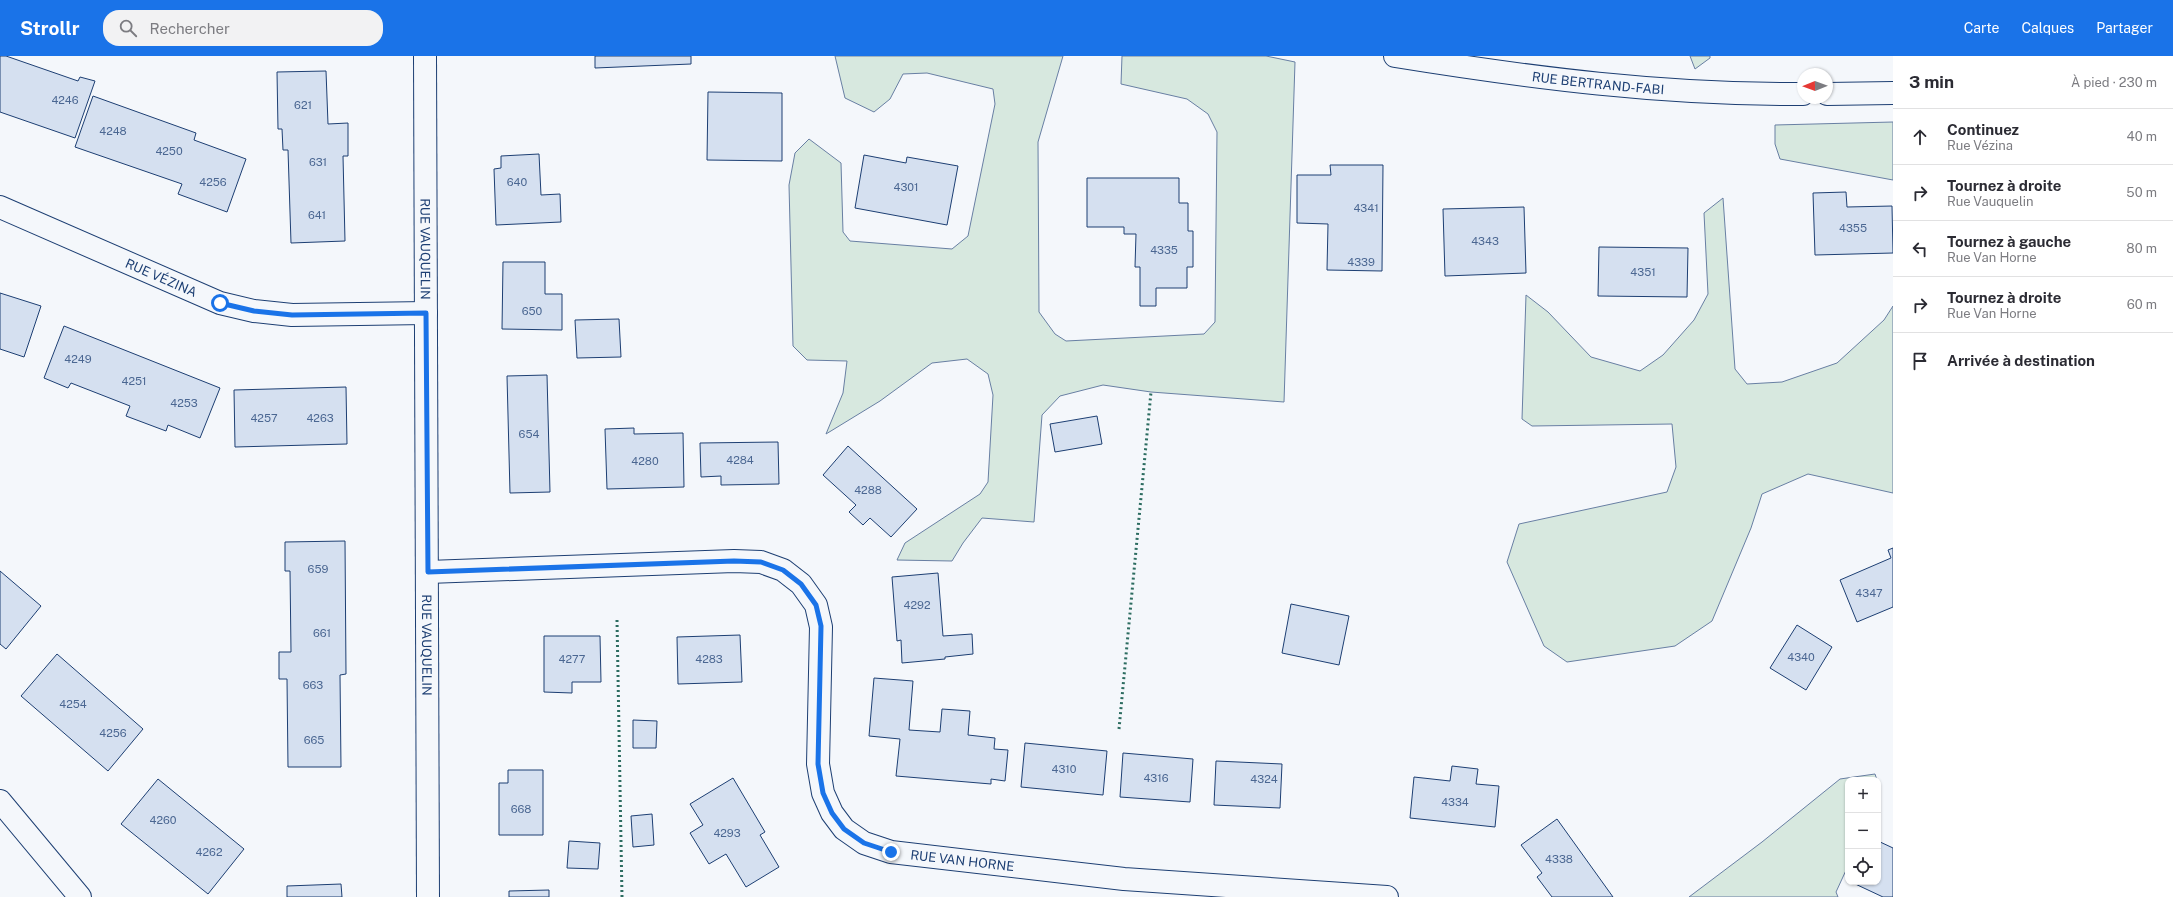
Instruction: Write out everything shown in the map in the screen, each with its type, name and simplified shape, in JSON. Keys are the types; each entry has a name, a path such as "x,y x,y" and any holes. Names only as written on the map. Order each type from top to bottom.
{"street":[{"name":"RUE VAUQUELIN","path":"425,56 428,897"},
{"name":"RUE BERTRAND-FABI","path":"1395,56 1594,85 1667,90 1797,94"},
{"path":"1833,94 1893,93"},
{"name":"RUE VÉZINA","path":"0,207 220,303 254,311 292,315 426,313"},
{"name":"RUE VAN HORNE","path":"428,572 734,561 761,562 783,570 801,584 816,605 821,626 818,764 823,793 832,813 844,829 864,843 891,852 1124,888 1387,897"},
{"path":"0,801 80,897"}],"shaded area":[{"path":"835,56 1063,56 1038,142 1039,312 1055,334 1066,341 1204,334 1215,322 1217,132 1208,114 1187,99 1121,84 1122,56 1266,56 1295,62 1284,402 1151,392 1103,385 1060,396 1042,415 1034,522 982,518 963,543 952,561 897,560 905,543 980,494 988,482 993,395 988,374 967,359 932,363 880,401 826,434 843,393 847,361 807,360 793,346 789,185 795,153 809,139 841,163 843,232 850,241 952,249 968,236 995,104 993,89 927,73 903,74 890,99 874,112 845,98"},
{"path":"1690,56 1710,56 1710,58 1695,69"},
{"path":"1893,122 1893,180 1780,159 1775,144 1775,125"},
{"path":"1723,198 1735,369 1747,384 1782,382 1837,363 1884,320 1893,306 1893,493 1808,474 1762,494 1751,528 1712,621 1675,646 1567,662 1544,646 1507,562 1519,524 1667,492 1676,467 1672,424 1532,426 1522,419 1526,295 1548,312 1591,357 1640,371 1663,355 1694,320 1708,294 1704,213"},
{"path":"1875,774 1876,777 1854,777"},
{"path":"1845,778 1845,872 1836,892 1838,897 1689,897 1762,842 1840,779"}],"building":[{"path":"0,56 6,56 78,81 80,77 95,81 75,138 0,112"},
{"path":"595,56 691,56 691,64 595,68"},
{"path":"326,71 328,124 348,123 348,156 343,156 345,241 291,243 288,150 283,150 282,129 278,129 277,72"},
{"path":"708,92 782,93 782,161 707,160"},
{"path":"93,96 196,133 194,140 246,159 227,212 178,194 182,184 75,147"},
{"path":"539,154 541,195 560,194 561,222 496,225 494,169 501,168 501,156"},
{"path":"864,155 906,163 907,157 958,166 947,225 855,208"},
{"path":"1330,165 1383,165 1382,271 1327,270 1328,224 1297,223 1297,175 1331,175"},
{"path":"1087,178 1179,178 1179,203 1188,203 1188,231 1193,231 1193,267 1187,267 1187,288 1156,288 1156,306 1140,306 1140,267 1135,267 1136,234 1124,234 1124,227 1087,227"},
{"path":"1846,192 1847,207 1892,206 1893,253 1815,255 1813,193"},
{"path":"1524,207 1526,273 1445,276 1443,209"},
{"path":"1599,247 1688,248 1687,297 1598,296"},
{"path":"503,262 545,262 545,294 562,294 562,330 502,329"},
{"path":"0,293 41,306 24,357 0,349"},
{"path":"619,319 621,357 577,358 575,320"},
{"path":"64,326 220,388 200,438 168,425 166,431 126,416 130,406 71,383 68,388 44,378"},
{"path":"547,375 550,492 510,493 507,376"},
{"path":"346,387 347,444 235,447 234,390"},
{"path":"1097,416 1102,444 1055,452 1050,424"},
{"path":"634,428 634,434 683,433 684,487 607,489 605,429"},
{"path":"778,442 779,484 721,485 721,476 701,477 700,443"},
{"path":"848,446 917,509 891,537 870,518 863,525 849,512 856,505 823,475"},
{"path":"345,541 346,674 340,675 341,767 288,767 287,679 279,679 279,652 291,652 290,571 285,571 285,542"},
{"path":"1893,548 1893,607 1857,622 1840,580 1891,558 1888,550"},
{"path":"0,571 41,606 6,649 0,644"},
{"path":"938,573 943,636 972,634 973,654 945,657 945,659 902,663 901,640 897,641 892,577"},
{"path":"1291,604 1349,616 1339,665 1282,653"},
{"path":"1797,625 1832,647 1806,690 1770,668"},
{"path":"740,635 742,682 678,684 677,637"},
{"path":"544,636 600,636 601,682 572,682 572,693 544,692"},
{"path":"57,654 143,729 108,771 21,696"},
{"path":"874,678 913,681 909,730 940,732 942,709 970,711 968,735 995,738 994,749 1008,750 1005,781 991,779 991,784 896,776 900,739 869,736"},
{"path":"633,720 657,721 656,748 633,748"},
{"path":"1025,743 1107,751 1103,795 1021,787"},
{"path":"1123,753 1193,759 1190,802 1120,797"},
{"path":"1216,761 1282,764 1280,808 1214,805"},
{"path":"1452,766 1478,769 1476,784 1499,786 1495,827 1410,818 1414,777 1450,781"},
{"path":"508,770 543,770 543,835 499,835 499,783 508,783"},
{"path":"733,778 765,832 760,835 779,867 746,887 726,854 709,864 690,833 703,825 690,804"},
{"path":"158,779 244,849 208,894 121,824"},
{"path":"652,814 654,845 633,847 631,816"},
{"path":"1557,819 1613,897 1552,897 1537,877 1542,873 1521,845"},
{"path":"569,841 600,843 598,869 567,868"},
{"path":"1881,842 1893,848 1893,897 1883,897 1857,885 1881,885"},
{"path":"341,884 342,897 287,897 287,886"},
{"path":"549,890 549,897 509,897 509,891"}],"hedge":[{"path":"1119,729 1151,392"},
{"path":"617,620 622,897"}],"route":[{"path":"220,303 254,311 292,315 426,313 428,572 734,561 761,562 783,570 801,584 816,605 821,626 818,764 823,793 832,813 844,829 864,843 891,852"}]}
